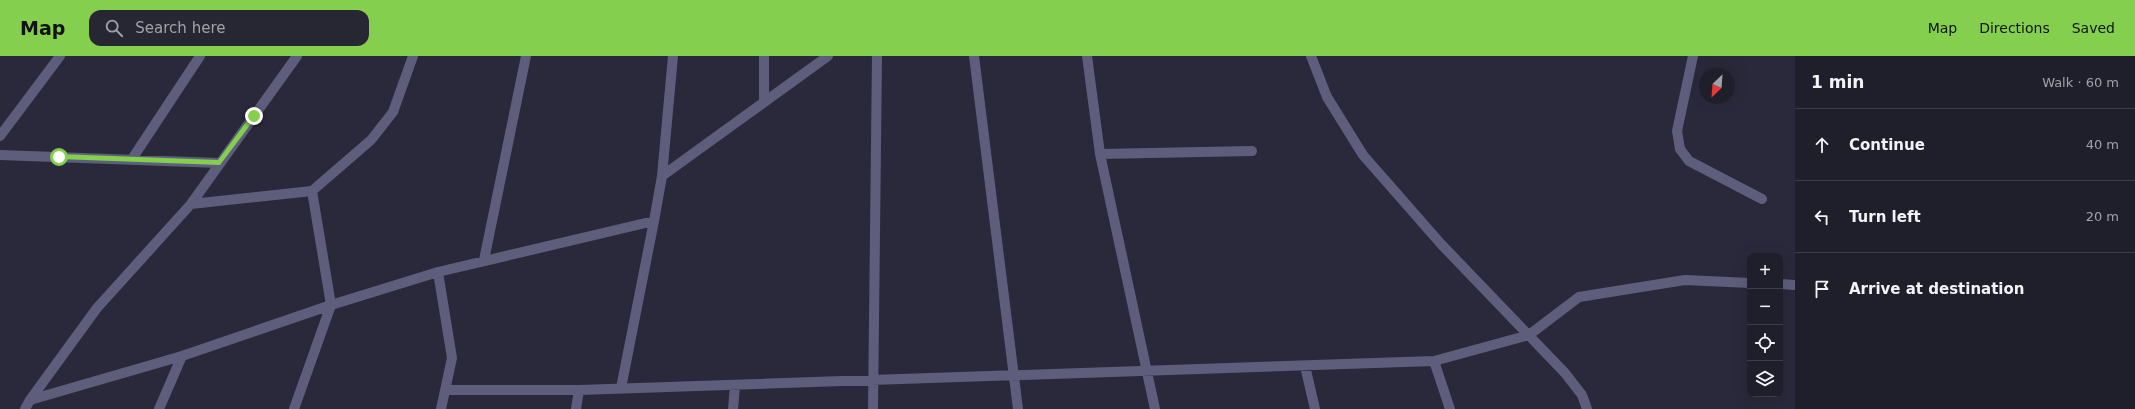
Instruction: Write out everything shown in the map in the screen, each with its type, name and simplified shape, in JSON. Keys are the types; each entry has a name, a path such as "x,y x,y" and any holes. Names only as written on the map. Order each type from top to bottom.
{"street":[{"path":"0,136 60,56"},
{"path":"132,160 200,56"},
{"path":"27,404 97,308 190,204 297,56"},
{"path":"190,204 312,191 371,140 393,112 413,56"},
{"path":"484,260 526,56"},
{"path":"621,388 662,176 673,56"},
{"path":"764,56 764,102"},
{"path":"662,176 828,56"},
{"path":"873,409 872,380 877,56"},
{"path":"974,56 1018,409"},
{"path":"1087,56 1100,154 1155,409"},
{"path":"1310,56 1327,97 1362,155 1441,244 1565,373 1582,395 1587,409"},
{"path":"1693,56 1677,131 1680,149 1689,161 1762,199"},
{"path":"1100,154 1252,151"},
{"path":"0,155 220,163"},
{"path":"294,409 331,305 312,191"},
{"path":"27,404 182,356 331,305 438,272 654,221"},
{"path":"438,272 452,358 441,409"},
{"path":"445,390 579,390 735,386 1014,374 1434,362 1529,335 1579,297 1685,280 1747,283"},
{"path":"1783,284 1795,285"},
{"path":"159,409 182,356"},
{"path":"1434,362 1450,409"},
{"path":"1305,366 1315,409"},
{"path":"733,409 735,386"},
{"path":"576,409 579,390"}],"route":[{"path":"59,157 220,163 254,116"}]}
